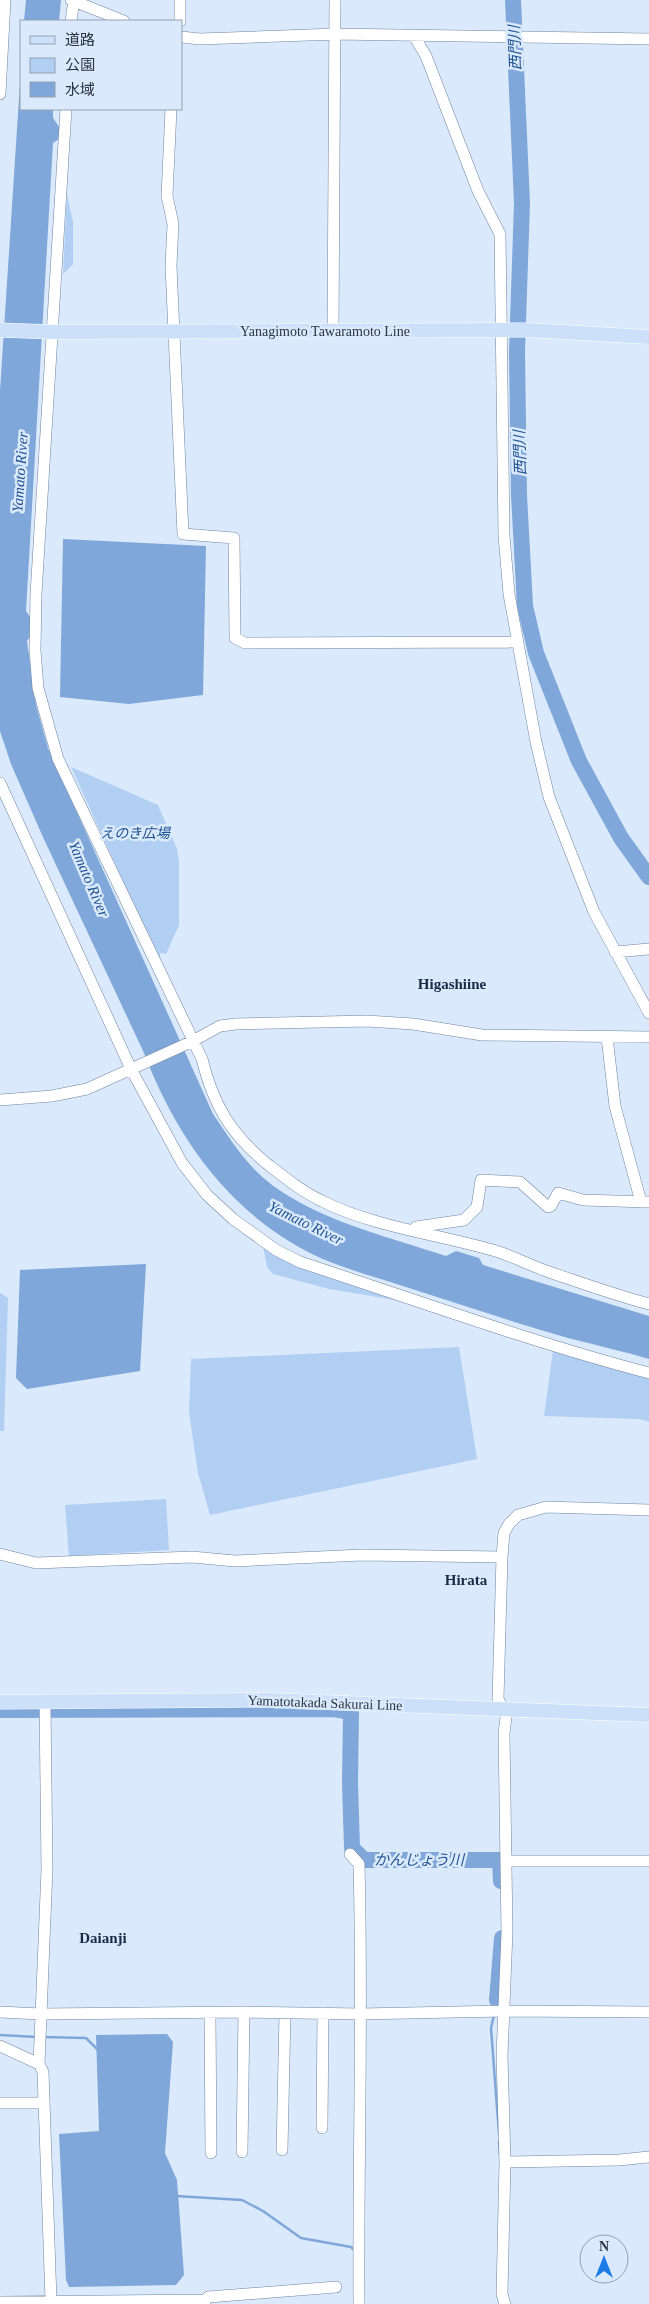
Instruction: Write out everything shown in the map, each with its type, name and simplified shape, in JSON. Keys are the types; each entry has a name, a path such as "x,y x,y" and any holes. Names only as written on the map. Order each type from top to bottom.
{"main road":[{"name":"Yanagimoto Tawaramoto Line","path":"0,330 174,332 527,330 649,338"},
{"name":"Yamatotakada Sakurai Line","path":"0,1702 44,1708 269,1700 649,1715"}],"street":[{"path":"0,94 5,0"},
{"path":"71,20 72,0 122,20"},
{"path":"180,0 180,20"},
{"path":"333,331 335,0"},
{"path":"182,37 200,39 336,34 649,39"},
{"path":"414,36 426,56 478,191 500,234 506,330 504,536 517,642 549,797 594,912 649,1013"},
{"path":"66,110 36,594 35,650 38,688 58,759 191,1042 202,1059 208,1086 217,1105 231,1128 255,1154 287,1180 322,1201 384,1223 500,1253 547,1271 604,1289 616,1296 649,1304"},
{"path":"171,110 167,196 173,224 174,332 182,471 183,534 234,538 235,638 245,644 517,642"},
{"path":"0,783 133,1068 182,1163 207,1195 233,1220 276,1250 300,1262 468,1319 600,1360 649,1373"},
{"path":"615,952 649,949"},
{"path":"0,1100 52,1096 87,1088 191,1042 220,1026 236,1024 367,1020 413,1024 472,1034 649,1037"},
{"path":"408,1228 464,1220 477,1207 482,1180 520,1182 548,1207 551,1206 558,1193 583,1200 645,1202 615,1106 607,1037"},
{"path":"505,2304 502,2294 505,2162 503,2011 508,1932 505,1709 498,1699 504,1533 518,1514 531,1509 546,1507 649,1510"},
{"path":"0,1554 36,1563 192,1557 235,1561 362,1555 502,1557"},
{"path":"44,1708 47,1869 39,2064 43,2072 52,2300"},
{"path":"350,1854 359,1864 360,2304"},
{"path":"506,1861 649,1862"},
{"path":"0,2012 41,2014 649,2012"},
{"path":"242,2152 244,2012"},
{"path":"322,2128 323,2012"},
{"path":"210,2013 211,2152"},
{"path":"282,2150 285,2013"},
{"path":"0,2046 39,2064"},
{"path":"0,2103 44,2103"},
{"path":"505,2162 619,2160 649,2157"},
{"path":"0,2302 206,2300 208,2297 336,2287"}],"green space":[{"path":"67,194 73,222 73,264 63,274"},
{"name":"えのき広場","path":"71,767 158,805 177,849 179,863 179,925 166,954 160,953 160,962"},
{"path":"263,1246 401,1301 329,1289 273,1274 267,1267"},
{"path":"0,1293 8,1298 4,1431 0,1431"},
{"path":"459,1347 477,1459 210,1515 198,1473 189,1412 191,1359"},
{"path":"553,1351 649,1378 649,1422 639,1419 544,1416"},
{"path":"166,1499 169,1550 69,1556 65,1505"}],"water":[{"path":"26,0 61,0 59,20 24,20"},
{"name":"Yamato River","path":"20,82 20,110 53,110 53,118 60,128 59,139 53,143 26,611 31,619 32,626 27,641 36,705 48,748 213,1114 237,1149 254,1169 295,1200 319,1212 344,1223 446,1256 456,1251 479,1258 483,1265 649,1316 649,1359 508,1320 349,1269 305,1251 266,1226 243,1206 221,1184 185,1135 169,1109 42,835 11,764 0,731 0,391"},
{"path":"63,539 206,546 203,695 129,704 60,697"},
{"path":"146,1264 140,1371 27,1389 16,1378 20,1270"},
{"path":"167,2034 173,2042 165,2153 177,2180 184,2275 176,2285 69,2287 66,2280 59,2134 99,2131 96,2035"}],"waterway":[{"name":"西門川","path":"513,0 522,203 517,352 519,495 525,606 536,653 579,761 621,838 649,877"},
{"name":"かんじょう川","path":"0,1710 334,1709 351,1712 350,1783 352,1848 364,1860 500,1860 501,1881"},
{"name":"かんじょう川","path":"497,2000 502,1938"},
{"name":"かんじょう川","path":"495,2007 497,2000"},
{"name":"かんじょう川","path":"494,2015 491,2028 499,2134"},
{"path":"0,2035 37,2037"},
{"path":"42,2037 86,2038 97,2049"},
{"name":"かんじょう川","path":"499,2142 500,2155"},
{"path":"176,2196 242,2200 263,2211 301,2238 351,2247 354,2250"}],"district":[{"name":"Higashiine","path":"452,984"},
{"name":"Hirata","path":"466,1580"},
{"name":"Daianji","path":"103,1938"}]}
